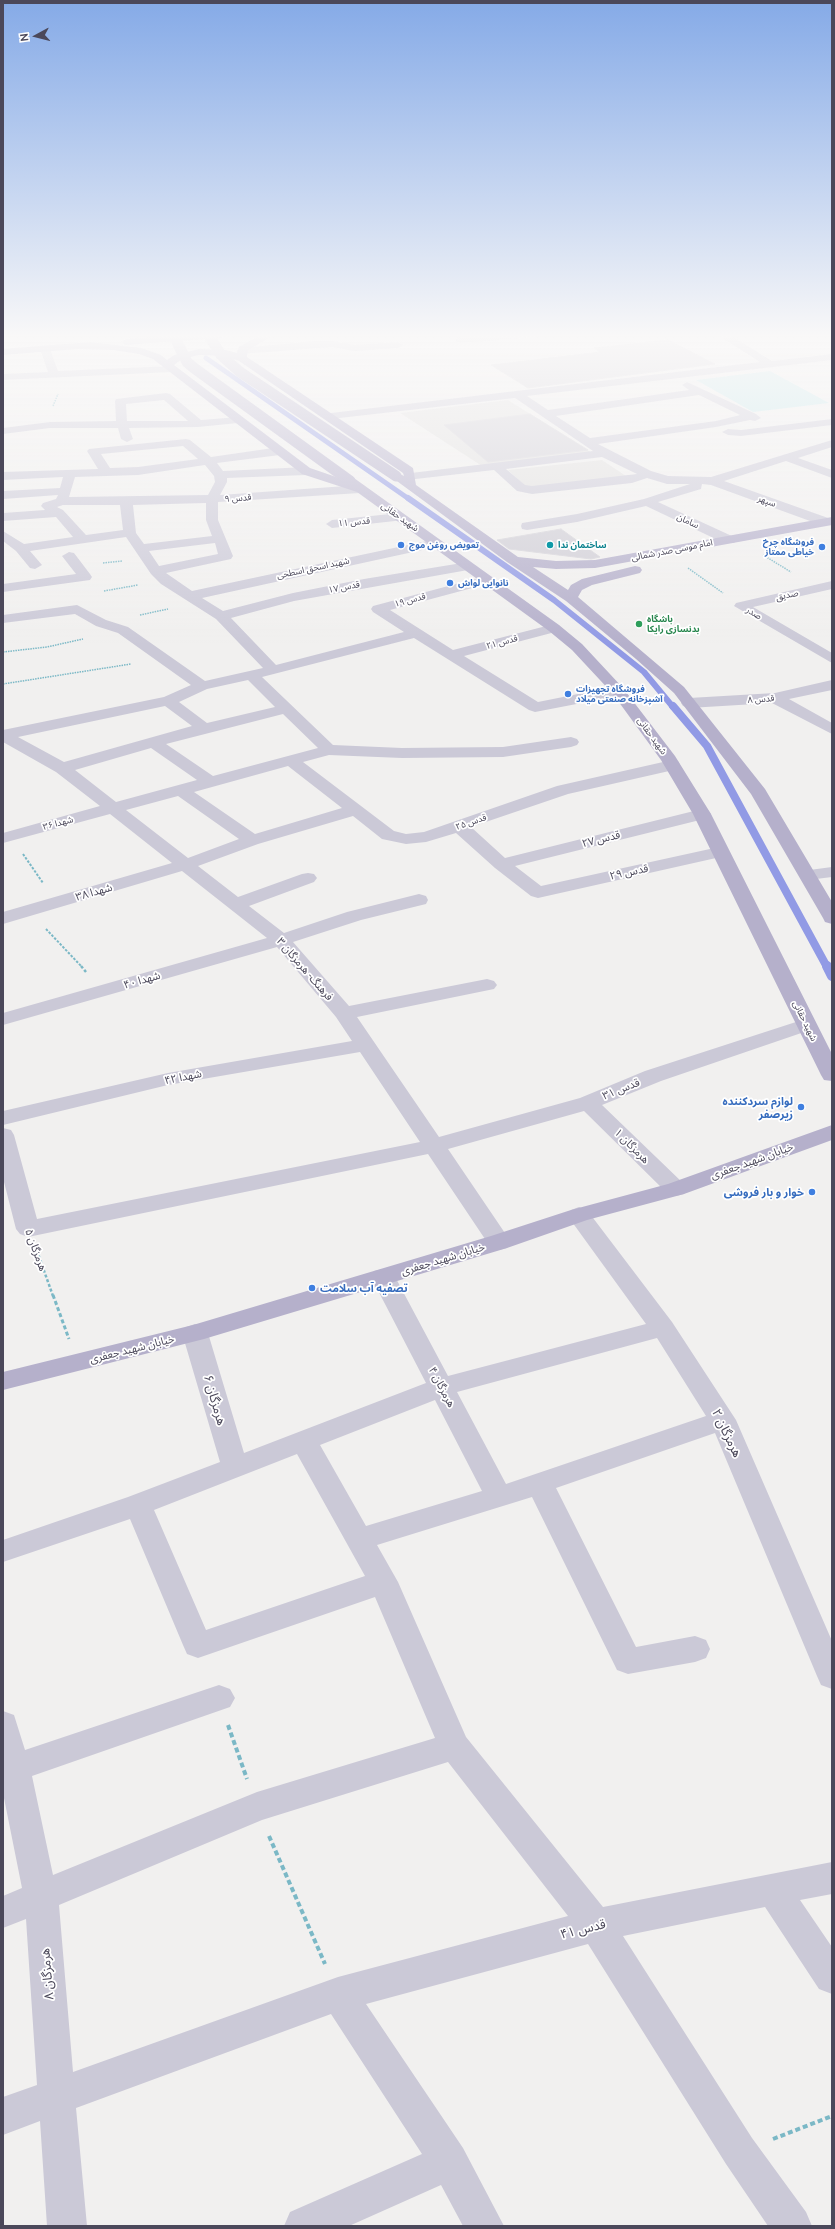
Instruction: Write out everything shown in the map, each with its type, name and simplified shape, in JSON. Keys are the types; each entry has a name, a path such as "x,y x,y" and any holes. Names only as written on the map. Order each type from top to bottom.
{"main road":[{"name":"شهید حقانی","path":"262,438 306,471 355,485 400,517 554,628 576,647 618,691 648,730 672,765 702,814 719,852 763,934 806,1025 832,1075"},
{"path":"290,438 355,485"},
{"path":"341,438 406,480 512,560 571,598 668,680 689,703 759,793 832,918"},
{"path":"362,438 409,471 406,480"},
{"name":"امام موسی صدر شمالی","path":"512,560 556,565 595,564 728,540 830,526"},
{"name":"امام موسی صدر شمالی","path":"571,598 576,588 588,582 679,562 752,549 830,526"},
{"path":"595,564 596,570 601,573 614,576"},
{"name":"خیابان شهید جعفری","path":"3,1381 195,1333 499,1242 579,1215 676,1189 832,1132"}],"street":[{"path":"127,438 130,447"},
{"path":"582,438 604,453 647,474 667,480 712,481"},
{"path":"588,442 616,438"},
{"path":"107,474 93,451 186,442 209,462 220,475 221,482 212,499 212,520 218,539 226,556 156,571"},
{"path":"527,526 577,518 647,502 832,443"},
{"path":"3,476 107,474 209,462 280,451"},
{"path":"406,480 604,453"},
{"path":"785,457 832,474"},
{"path":"497,467 520,488 526,489 593,484 632,479 647,474"},
{"path":"138,471 142,491"},
{"path":"220,475 306,471"},
{"path":"70,474 62,502 82,540"},
{"name":"سپهر","path":"712,481 830,526"},
{"path":"593,484 619,508"},
{"name":"قدس ۹","path":"62,502 126,501 142,491 212,499 355,485"},
{"path":"3,494 62,502"},
{"path":"126,501 130,533 156,571 166,581 221,616 273,670"},
{"path":"3,517 62,502"},
{"name":"سامان","path":"647,502 728,540"},
{"name":"قدس ۱۱","path":"332,524 400,517"},
{"path":"9,541 82,540 130,533"},
{"path":"143,553 218,539"},
{"path":"9,541 35,565"},
{"name":"شهید اسحق اسطحی","path":"195,599 436,543"},
{"path":"3,588 85,577 73,561"},
{"name":"قدس ۱۷","path":"221,616 364,582 468,566"},
{"name":"قدس ۱۹","path":"416,633 378,609 486,580"},
{"name":"صدیق","path":"741,606 826,587"},
{"name":"صدر","path":"741,606 832,659"},
{"path":"3,619 77,609 101,623 123,630 202,686"},
{"name":"قدس ۲۱","path":"450,655 554,628"},
{"path":"3,735 168,701 202,686 273,670 416,633 535,707 618,691"},
{"path":"251,675 329,750"},
{"name":"قدس ۸","path":"689,703 776,698 832,685"},
{"path":"776,698 832,730"},
{"path":"168,701 204,728"},
{"path":"62,768 204,728 286,709"},
{"name":"فرهنگ- هرمزگان ۳","path":"3,735 62,768 281,940 344,1013 499,1242"},
{"path":"153,742 210,782"},
{"name":"شهدا ۳۶","path":"6,837 329,750 402,753 503,752 571,742"},
{"name":"قدس ۲۵","path":"290,760 388,835 406,839 426,837 563,790 672,765"},
{"path":"180,790 252,840"},
{"name":"شهدا ۳۸","path":"3,918 185,865 252,840 356,810"},
{"name":"قدس ۲۷","path":"501,864 702,814"},
{"path":"459,826 501,864"},
{"name":"قدس ۲۹","path":"501,864 538,892 719,852"},
{"path":"808,875 832,872"},
{"path":"236,904 308,878"},
{"name":"شهدا ۴۰","path":"3,1019 281,940 354,916 419,900"},
{"path":"344,1013 487,985"},
{"name":"قدس ۳۱","path":"28,1228 434,1146 588,1103 653,1076 806,1025"},
{"name":"شهدا ۴۲","path":"3,1118 168,1079 365,1045"},
{"name":"هرمزگان ۱","path":"588,1103 676,1189"},
{"name":"هرمزگان ۵","path":"3,1135 28,1228"},
{"name":"هرمزگان ۲","path":"579,1215 663,1328 723,1420 832,1676"},
{"name":"هرمزگان ۴","path":"383,1277 499,1497"},
{"path":"3,1551 138,1505 304,1442 442,1387 663,1328"},
{"name":"هرمزگان ۶","path":"195,1333 235,1468"},
{"path":"359,1538 499,1497 723,1420"},
{"path":"304,1442 383,1582 454,1746 596,1925 739,2152 792,2226"},
{"path":"539,1483 628,1661 695,1649"},
{"path":"138,1505 198,1645 383,1582"},
{"path":"14,1768 219,1698"},
{"name":"هرمزگان ۸","path":"3,1725 14,1768 41,1896 67,2226"},
{"path":"3,1912 257,1807 454,1746"},
{"name":"قدس ۴۱","path":"3,2116 338,1994 596,1925 774,1891 832,1878"},
{"path":"774,1891 832,1977"},
{"path":"338,1994 449,2162 484,2226"},
{"path":"304,2226 449,2162"}],"path":[{"path":"752,549 826,587"},
{"path":"73,561 143,553"},
{"name":"صدر","path":"679,562 741,606"},
{"path":"77,609 69,596 166,581"},
{"path":"101,623 195,599"},
{"path":"3,652 47,647 123,630"},
{"path":"3,684 163,659"},
{"path":"6,837 58,903"},
{"path":"30,911 103,991"},
{"name":"هرمزگان ۵","path":"28,1228 78,1362"},
{"path":"739,2152 832,2116"}],"shaded area":[{"path":"439,438 568,438 592,453 482,466"},
{"path":"602,460 629,478 527,488 508,470"}],"building":[{"path":"459,438 569,438 588,450 488,462"},
{"name":"ساختمان ندا","path":"561,529 600,557 591,559 509,549 497,540"}],"waterway":[{"path":"321,438 409,499"},
{"path":"408,498 554,600 644,672 673,707"},
{"path":"673,706 707,746 827,967"},
{"path":"827,966 832,976"}],"place":[{"name":"تعویض روغن موج","path":"401,545"},
{"name":"ساختمان ندا","path":"550,545"},
{"name":"فروشگاه چرخ خیاطی ممتاز","path":"822,547"},
{"name":"نانوایی لواش","path":"450,583"},
{"name":"باشگاه بدنسازی رایکا","path":"639,624"},
{"name":"فروشگاه تجهیزات آشپزخانه صنعتی میلاد","path":"568,694"},
{"name":"لوازم سردکننده زیرصفر","path":"801,1107"},
{"name":"خوار و بار فروشی","path":"812,1192"},
{"name":"تصفیه آب سلامت","path":"312,1288"}]}
